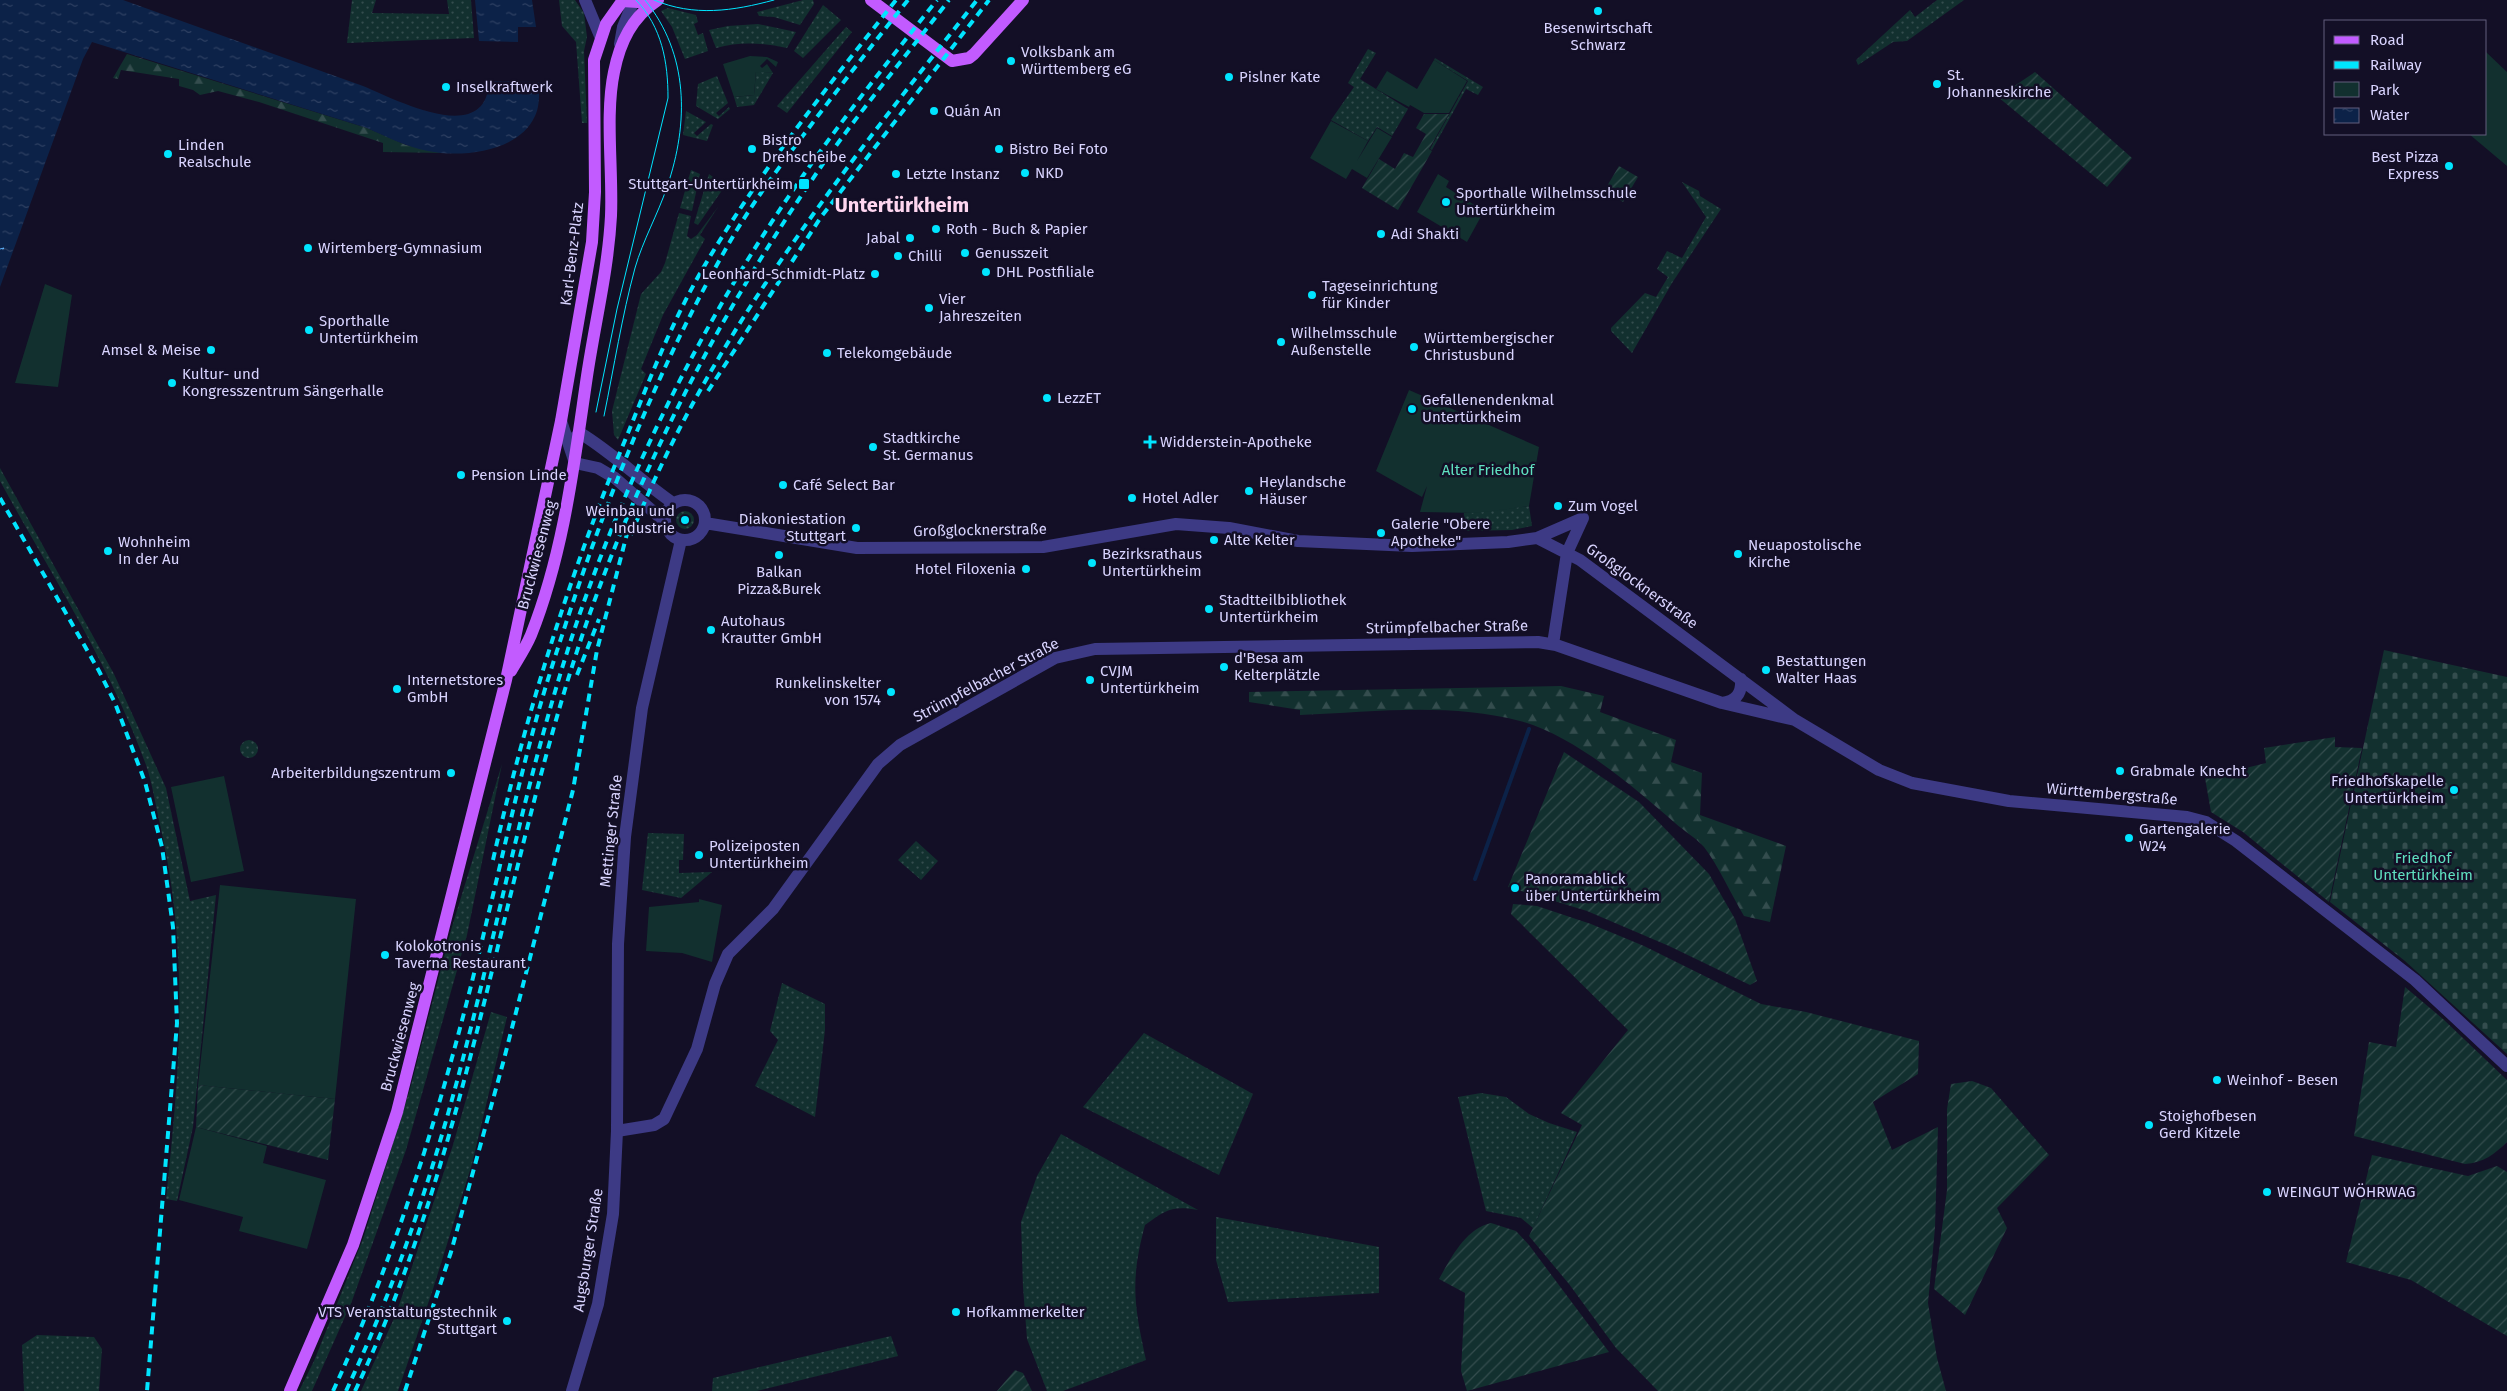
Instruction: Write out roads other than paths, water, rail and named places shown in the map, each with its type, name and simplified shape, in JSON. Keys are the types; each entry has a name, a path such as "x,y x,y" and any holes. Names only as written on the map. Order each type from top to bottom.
{"main road":[{"path":"626,1 653,0"},
{"path":"580,433 587,375 602,299 609,236 612,81 619,54 631,26 645,10 658,0"},
{"path":"876,1 949,60 958,61 969,58 974,54 1023,0"},
{"name":"Karl-Benz-Platz","path":"553,457 584,293 594,222 593,74 600,36 609,17 626,1"},
{"name":"Bruckwiesenweg","path":"506,680 531,636 550,576 560,541 580,433"},
{"name":"Bruckwiesenweg","path":"290,1391 353,1245 397,1112 506,680 553,457"}],"street":[{"path":"585,0 600,36"},
{"path":"619,54 626,1"},
{"path":"560,421 575,463 598,468 614,478 664,521"},
{"path":"553,457 580,433 673,503"},
{"path":"684,500 697,504 703,511 705,523 703,530 694,538 681,540 673,537 666,530 664,521 668,508 673,503 684,500"},
{"path":"1537,538 1583,518 1567,553 1553,644"},
{"name":"Großglocknerstraße","path":"705,523 857,548 1043,547 1176,524 1229,528 1298,540 1372,545 1508,542 1537,538 1580,560 1795,720"},
{"name":"Mettinger Straße","path":"617,1131 618,944 625,837 642,708 681,540"},
{"name":"Strümpfelbacher Straße","path":"617,1131 654,1125 664,1119 697,1049 715,984 728,954 773,909 878,764 906,742 1059,656 1095,649 1538,642 1553,644 1722,703 1795,720"},
{"path":"1722,703 1731,702 1736,698 1742,690 1741,679"},
{"name":"Württembergstraße","path":"1795,720 1864,763 1912,783 2009,801 2082,809 2165,813 2206,822 2236,841 2415,980 2507,1066"},
{"name":"Augsburger Straße","path":"572,1391 598,1304 604,1276 614,1207 617,1131"}],"water":[{"path":"0,0 123,0 436,114 456,116 473,112 484,101 489,81 539,82 538,108 527,128 516,138 503,145 488,150 457,154 428,151 405,144 367,128 92,42 83,59 0,287"},
{"path":"475,0 532,0 536,27 518,27 518,42 479,41"}],"waterway":[{"path":"1475,879 1529,729"}],"tram line":[{"path":"596,412 617,309 668,98 667,71 658,33 645,10 636,0"},
{"path":"604,416 630,286 642,247 667,187 679,138 681,90 677,66 670,43 659,21 645,0"},
{"path":"654,0 684,9 699,10 729,9 774,0"}],"railway":[{"path":"493,860 535,697 568,591 607,486 671,330 702,270 746,200 819,98 896,0"},
{"path":"333,1391 381,1276 422,1159 457,1040 524,767 549,676 587,562 653,393 706,285 744,218 763,189 908,0"},
{"path":"346,1391 381,1312 411,1231 438,1149 476,1009 516,838 546,725 580,613 622,504 671,398 698,346 757,245 824,146 937,0"},
{"path":"355,1391 392,1306 423,1219 474,1043 518,864 566,686 588,618 642,484 672,419 705,355 778,231 850,127 949,0"},
{"path":"631,535 663,461 700,391 784,255 879,126 977,0"},
{"path":"708,391 821,217 989,0"},
{"path":"0,498 99,671 115,703 145,782 162,847 173,927 177,1023 147,1391"},
{"path":"405,1391 451,1252 503,1063 573,790 597,650 629,526"},
{"path":"577,675 599,619"}],"place":[{"name":"Besenwirtschaft Schwarz","path":"1598,11"},
{"name":"Volksbank am Württemberg eG","path":"1011,61"},
{"name":"Pislner Kate","path":"1229,77"},
{"name":"St. Johanneskirche","path":"1937,84"},
{"name":"Inselkraftwerk","path":"446,87"},
{"name":"Quán An","path":"934,111"},
{"name":"Bistro Drehscheibe","path":"752,149"},
{"name":"Bistro Bei Foto","path":"999,149"},
{"name":"Linden Realschule","path":"168,154"},
{"name":"Best Pizza Express","path":"2449,166"},
{"name":"NKD","path":"1025,173"},
{"name":"Letzte Instanz","path":"896,174"},
{"name":"Stuttgart-Untertürkheim","path":"804,184"},
{"name":"Sporthalle Wilhelmsschule Untertürkheim","path":"1446,202"},
{"name":"Roth - Buch & Papier","path":"936,229"},
{"name":"Adi Shakti","path":"1381,234"},
{"name":"Jabal","path":"910,238"},
{"name":"Wirtemberg-Gymnasium","path":"308,248"},
{"name":"Genusszeit","path":"965,253"},
{"name":"Chilli","path":"898,256"},
{"name":"DHL Postfiliale","path":"986,272"},
{"name":"Leonhard-Schmidt-Platz","path":"875,274"},
{"name":"Tageseinrichtung für Kinder","path":"1312,295"},
{"name":"Vier Jahreszeiten","path":"929,308"},
{"name":"Sporthalle Untertürkheim","path":"309,330"},
{"name":"Wilhelmsschule Außenstelle","path":"1281,342"},
{"name":"Württembergischer Christusbund","path":"1414,347"},
{"name":"Amsel & Meise","path":"211,350"},
{"name":"Telekomgebäude","path":"827,353"},
{"name":"Kultur- und Kongresszentrum Sängerhalle","path":"172,383"},
{"name":"LezzET","path":"1047,398"},
{"name":"Gefallenendenkmal Untertürkheim","path":"1412,409"},
{"name":"Widderstein-Apotheke","path":"1150,442"},
{"name":"Stadtkirche St. Germanus","path":"873,447"},
{"name":"Pension Linde","path":"461,475"},
{"name":"Café Select Bar","path":"783,485"},
{"name":"Heylandsche Häuser","path":"1249,491"},
{"name":"Hotel Adler","path":"1132,498"},
{"name":"Zum Vogel","path":"1558,506"},
{"name":"Weinbau und Industrie","path":"685,520"},
{"name":"Diakoniestation Stuttgart","path":"856,528"},
{"name":"Galerie \"Obere Apotheke\"","path":"1381,533"},
{"name":"Alte Kelter","path":"1214,540"},
{"name":"Wohnheim In der Au","path":"108,551"},
{"name":"Neuapostolische Kirche","path":"1738,554"},
{"name":"Balkan Pizza&Burek","path":"779,555"},
{"name":"Bezirksrathaus Untertürkheim","path":"1092,563"},
{"name":"Hotel Filoxenia","path":"1026,569"},
{"name":"Stadtteilbibliothek Untertürkheim","path":"1209,609"},
{"name":"Autohaus Krautter GmbH","path":"711,630"},
{"name":"d'Besa am Kelterplätzle","path":"1224,667"},
{"name":"Bestattungen Walter Haas","path":"1766,670"},
{"name":"CVJM Untertürkheim","path":"1090,680"},
{"name":"Internetstores GmbH","path":"397,689"},
{"name":"Runkelinskelter von 1574","path":"891,692"},
{"name":"Grabmale Knecht","path":"2120,771"},
{"name":"Arbeiterbildungszentrum","path":"451,773"},
{"name":"Friedhofskapelle Untertürkheim","path":"2454,790"},
{"name":"Gartengalerie W24","path":"2129,838"},
{"name":"Polizeiposten Untertürkheim","path":"699,855"},
{"name":"Panoramablick über Untertürkheim","path":"1515,888"},
{"name":"Kolokotronis Taverna Restaurant","path":"385,955"},
{"name":"Weinhof - Besen","path":"2217,1080"},
{"name":"Stoighofbesen Gerd Kitzele","path":"2149,1125"},
{"name":"WEINGUT WÖHRWAG","path":"2267,1192"},
{"name":"Hofkammerkelter","path":"956,1312"},
{"name":"VTS Veranstaltungstechnik Stuttgart","path":"507,1321"}],"district":[{"name":"Untertürkheim","path":"902,205"}],"park label":[{"name":"Alter Friedhof","path":"1488,470"},
{"name":"Friedhof Untertürkheim","path":"2423,866"}]}
